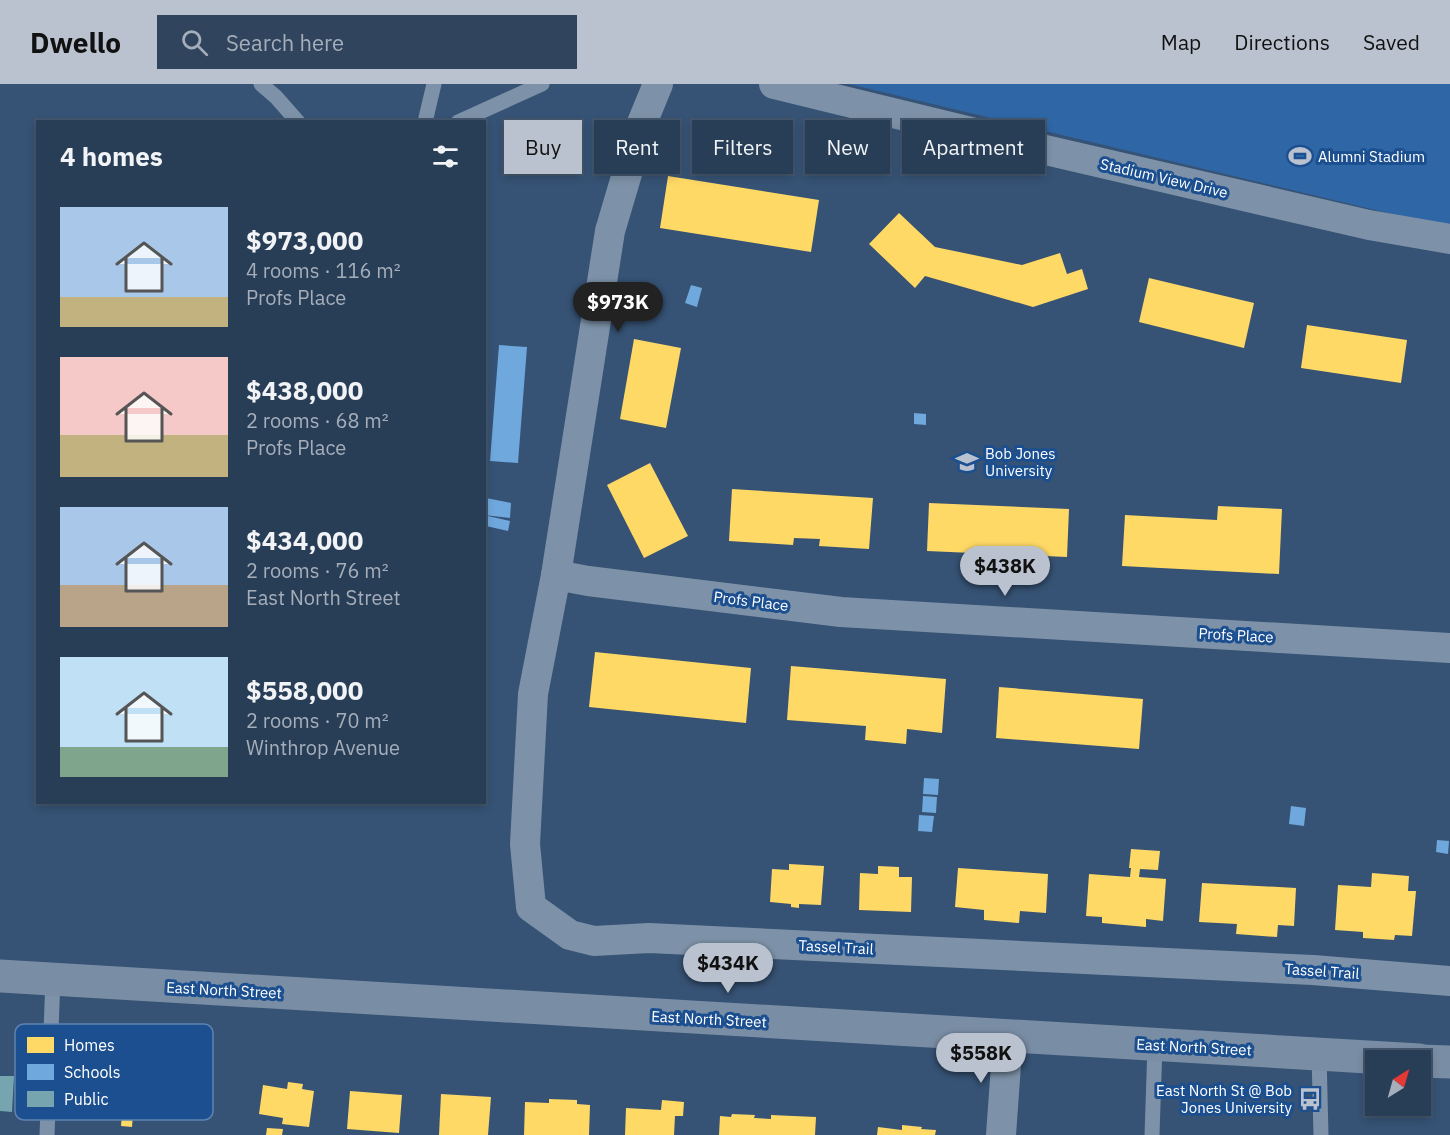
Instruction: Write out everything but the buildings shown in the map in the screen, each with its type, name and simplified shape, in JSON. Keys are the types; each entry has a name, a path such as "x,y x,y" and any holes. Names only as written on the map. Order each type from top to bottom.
{"main road":[{"name":"East North Street","path":"0,976 1365,1057"},
{"name":"East North Street","path":"1431,1061 1450,1062"}],"street":[{"path":"555,575 610,231 642,123 658,84"},
{"name":"Stadium View Drive","path":"774,84 1357,223 1450,239"},
{"name":"Profs Place","path":"555,575 841,612 1450,648"},
{"name":"Tassel Trail","path":"555,575 533,694 525,844 531,907 570,935 594,941 661,938 1313,970 1450,981"},
{"path":"1001,1135 1008,1037"}],"lane":[{"path":"261,84 296,120"},
{"path":"425,120 434,84"},
{"path":"462,120 542,84"},
{"path":"51,1024 53,979"},
{"path":"1152,1135 1155,1045"},
{"path":"1319,1054 1321,1135"},
{"path":"47,1135 48,1120"}],"shaded area":[{"name":"Alumni Stadium","path":"849,84 1450,84 1450,228 1045,131 1045,120 999,120"}],"place":[{"name":"Alumni Stadium","path":"1300,156"},
{"name":"Bob Jones University","path":"967,462"},
{"name":"East North St @ Bob Jones University","path":"1310,1099"}]}
